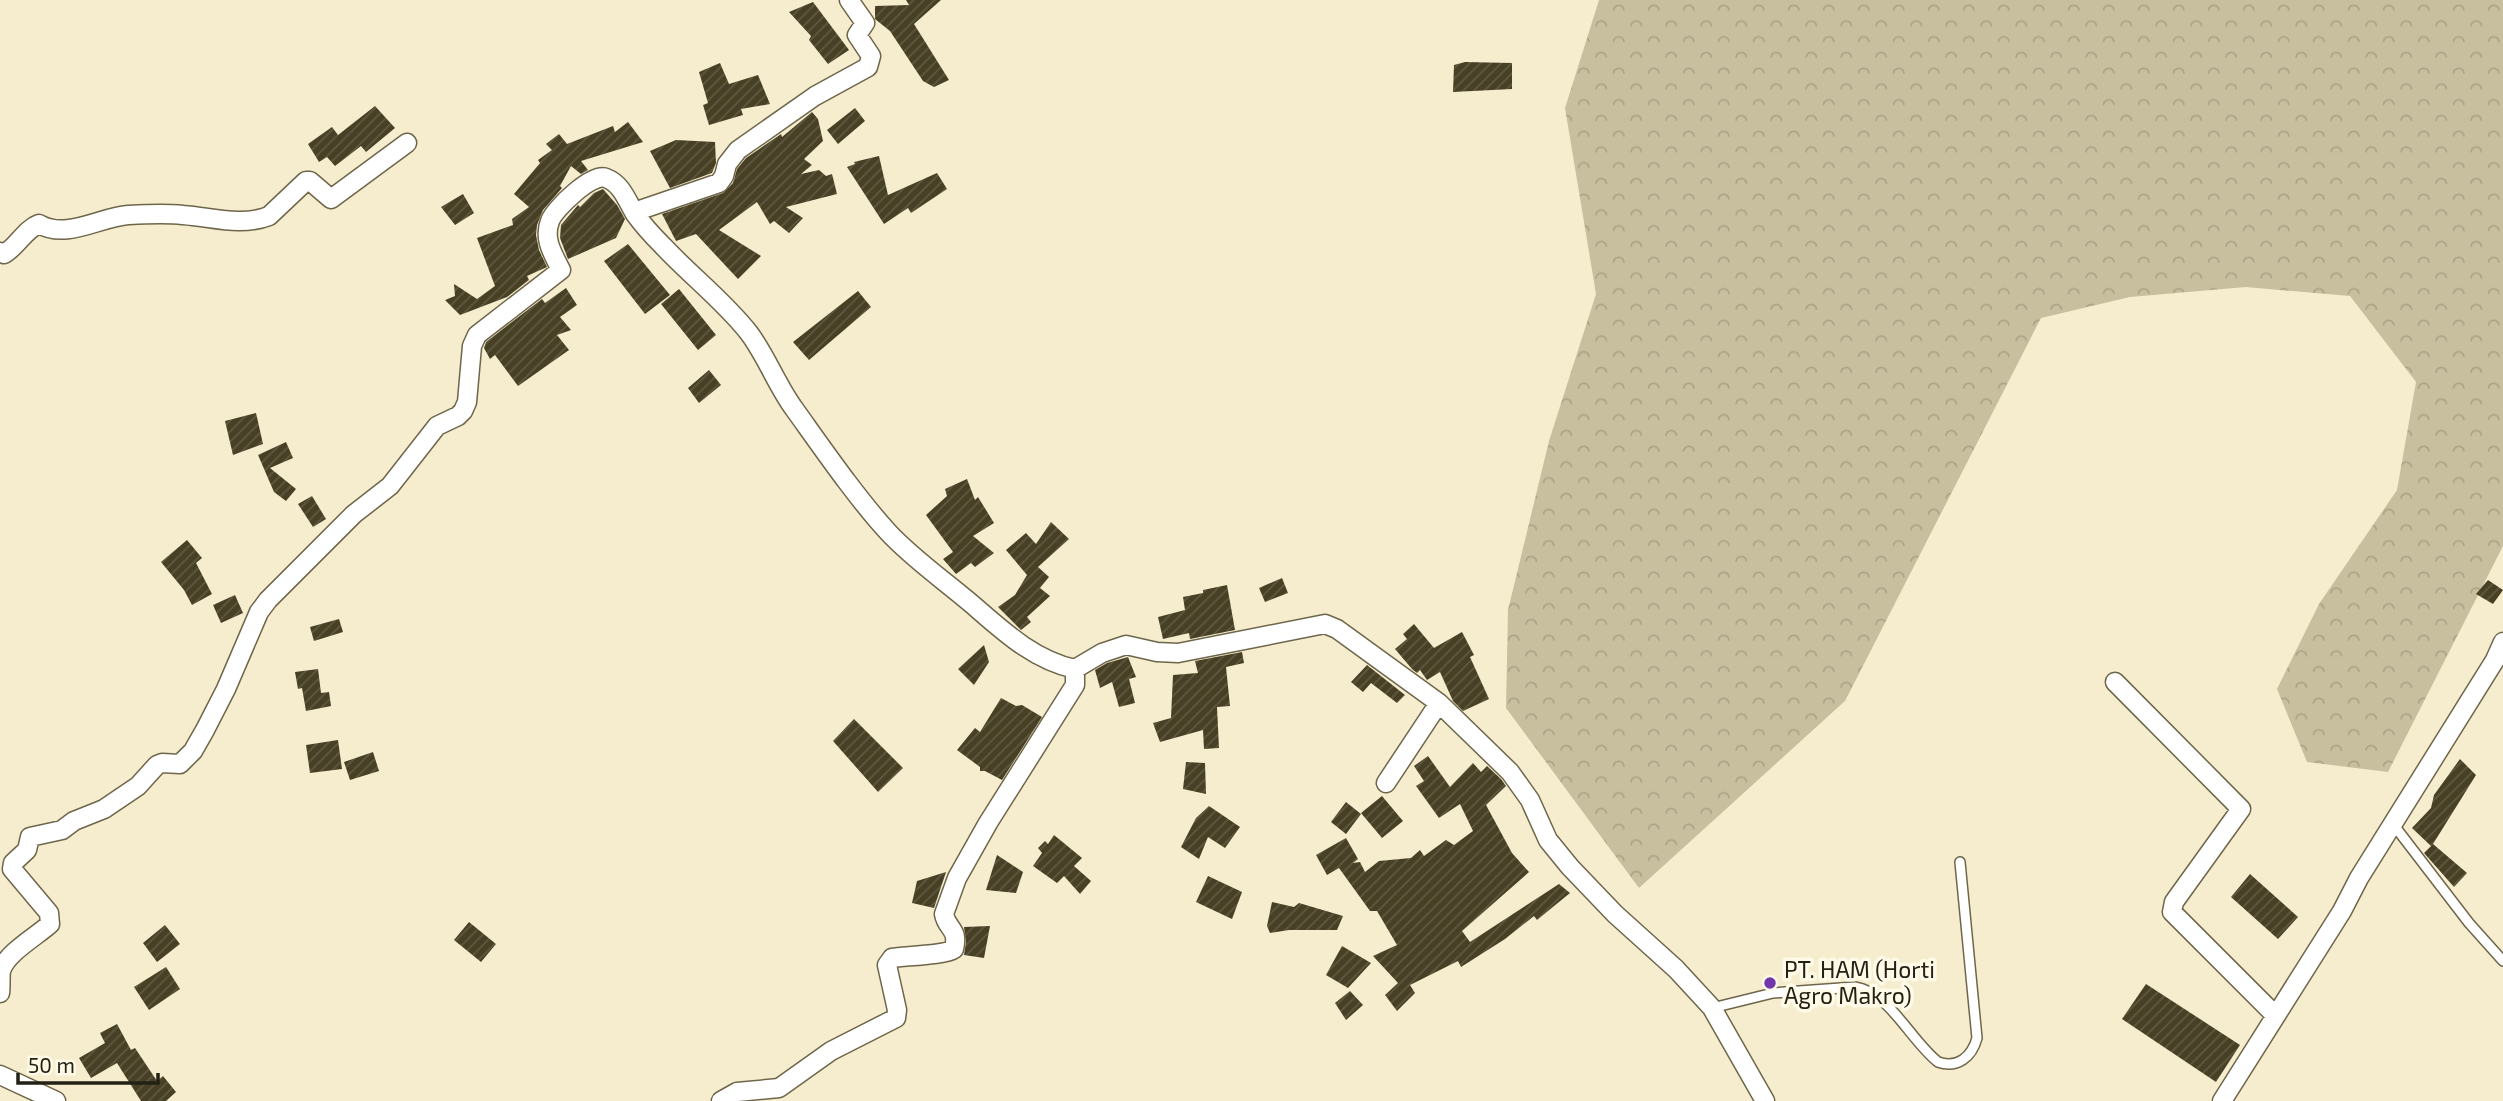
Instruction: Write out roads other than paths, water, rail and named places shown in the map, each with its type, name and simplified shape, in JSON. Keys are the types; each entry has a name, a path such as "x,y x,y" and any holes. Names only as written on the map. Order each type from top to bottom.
{"street":[{"path":"634,212 719,183 727,164 738,150 804,103 868,67 871,57 858,35 865,23 849,0"},
{"path":"0,252 4,254 13,249 33,226 39,224 47,229 63,231 111,217 157,213 239,222 262,219 269,216 306,181 310,181 331,200 407,144"},
{"path":"0,993 0,972 3,966 50,923 51,919 12,869 13,863 27,850 30,837 62,830 74,821 104,809 138,786 157,765 180,764 193,751 268,600 354,514 390,486 437,426 463,411 467,402 472,346 477,335 561,270 549,248 547,230 553,213 596,177 605,177 624,193 634,212 661,244 746,329 762,351 792,406 889,533 1017,642 1055,665 1075,669 1102,653 1126,645 1157,652 1178,653 1325,624 1348,637 1439,703 1510,772 1531,800 1548,841 1570,867 1622,921 1676,969 1712,1008 1765,1101"},
{"path":"2222,1101 2342,911 2359,878 2495,660 2503,642"},
{"path":"721,1101 779,1087 831,1051 896,1018 897,1010 887,965 890,959 922,954 942,955 954,949 956,935 944,914 957,878 988,823 1076,685 1075,669"},
{"path":"2115,682 2241,809 2174,902 2172,912 2276,1016"},
{"path":"1386,783 1439,703"},
{"path":"0,1075 56,1101"}],"lane":[{"path":"2393,824 2469,923 2503,961"},
{"path":"1712,1008 1787,992 1855,987 1865,989 1880,999 1938,1062 1948,1066 1958,1063 1975,1048 1977,1038 1959,862"}],"place":[{"name":"PT. HAM (Horti Agro Makro)","path":"1770,983"}]}
